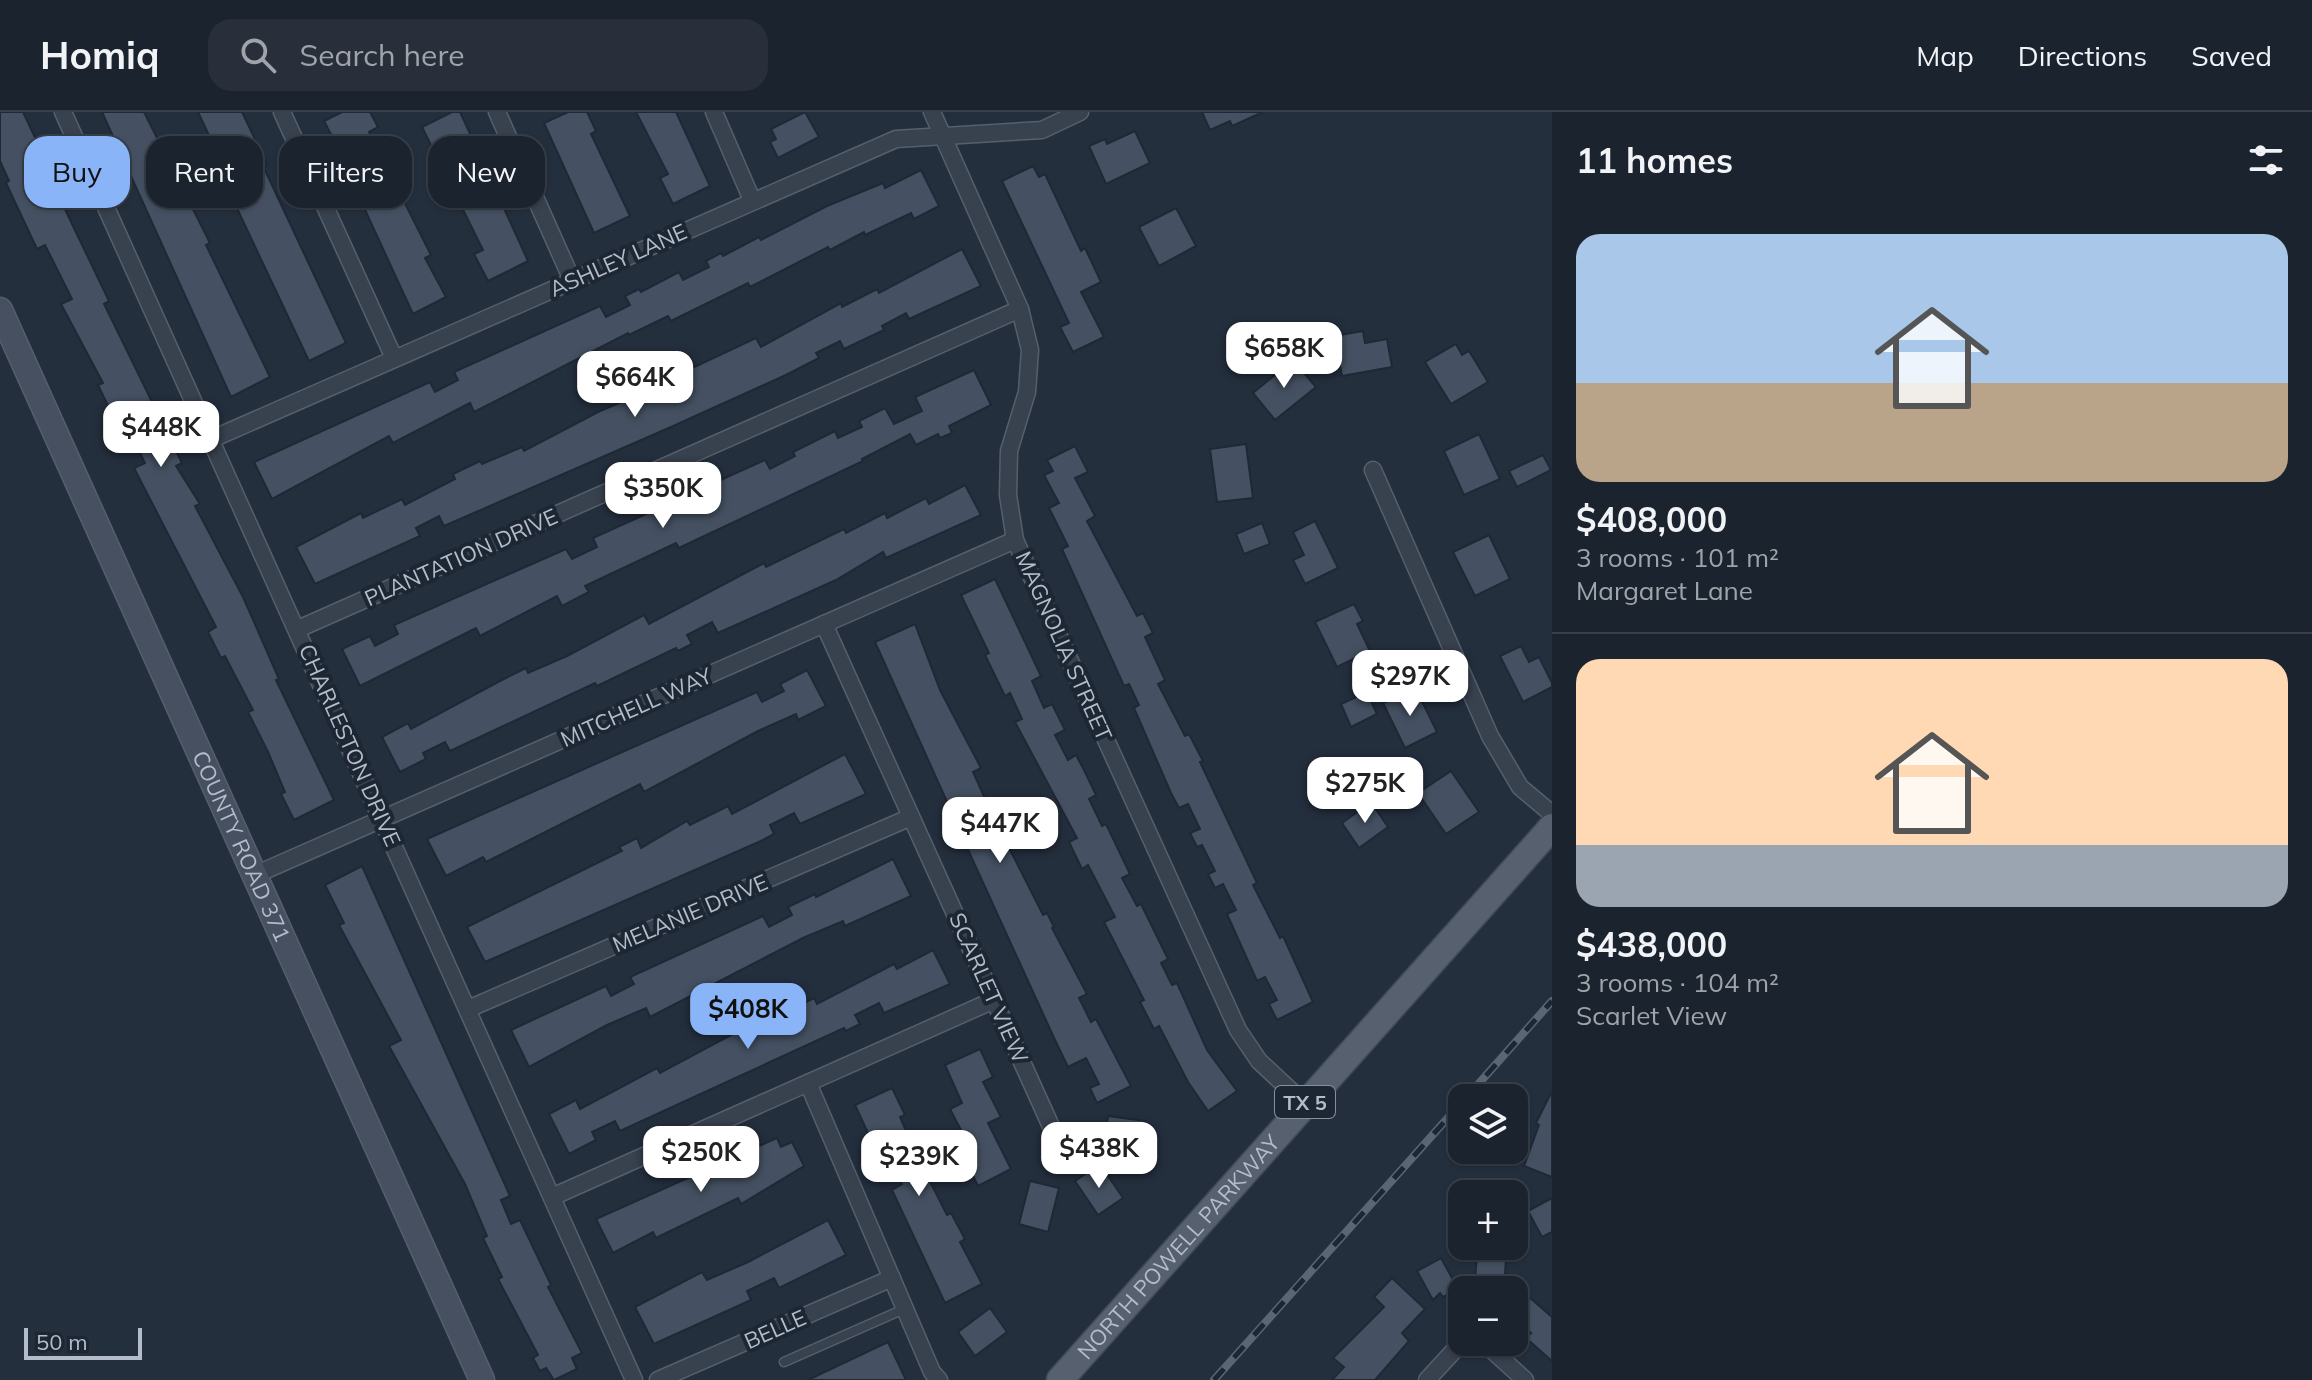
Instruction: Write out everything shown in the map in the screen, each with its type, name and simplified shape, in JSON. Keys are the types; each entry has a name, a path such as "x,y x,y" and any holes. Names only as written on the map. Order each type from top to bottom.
{"main road":[{"name":"NORTH POWELL PARKWAY","path":"1060,1380 1552,827"}],"street":[{"name":"CHARLESTON DRIVE","path":"63,112 634,1380"},
{"path":"282,112 394,358"},
{"path":"497,112 572,280"},
{"path":"714,112 752,200"},
{"name":"MAGNOLIA STREET","path":"932,112 1020,309 1030,350 1027,392 1009,451 1008,495 1015,540 1238,1030 1259,1061 1304,1103"},
{"name":"ASHLEY LANE","path":"212,439 896,139 1042,130 1080,112"},
{"name":"PLANTATION DRIVE","path":"298,629 1020,309"},
{"name":"COUNTY ROAD 371","path":"0,310 257,874 482,1380"},
{"path":"1373,470 1490,736 1520,787 1552,814"},
{"name":"MITCHELL WAY","path":"257,874 1015,540"},
{"name":"SCARLET VIEW","path":"824,624 1054,1133"},
{"name":"MELANIE DRIVE","path":"468,1009 911,817"},
{"path":"552,1197 994,1000"},
{"path":"808,1083 939,1380"},
{"name":"BELLE","path":"658,1380 892,1278"},
{"path":"1427,1380 1449,1356"},
{"path":"1498,1356 1525,1380"}],"lane":[{"path":"784,1362 905,1308"}],"building":[{"path":"0,112 23,112 34,136 24,136 24,208 64,208 109,301 104,304 182,463 176,466 200,504 195,506 243,597 279,679 276,680 334,800 294,820 281,794 285,792 268,752 248,712 253,710 225,656 221,658 208,632 216,627 134,468 145,463 118,409 111,412 98,385 103,383 61,304 72,299 45,245 37,249 6,183 9,181 0,161"},
{"path":"102,112 144,112 156,136 146,136 146,208 192,208 210,243 206,245 270,377 231,397 130,174 130,136 113,136"},
{"path":"198,112 242,112 254,136 209,136"},
{"path":"342,112 370,112 378,127 369,132 371,136 332,136 324,121"},
{"path":"452,112 460,112 471,136 428,136 428,139 422,127"},
{"path":"568,112 587,112 596,131 591,134 630,216 594,233 544,123"},
{"path":"636,112 676,112 710,186 673,204 660,178 668,174"},
{"path":"805,112 819,137 778,158 770,142 776,139 771,129"},
{"path":"1202,112 1263,112 1232,126 1230,121 1210,130"},
{"path":"1135,131 1150,163 1106,184 1089,146 1105,139 1107,144"},
{"path":"263,166 279,200 279,208 283,208 346,343 309,361 237,208 263,208"},
{"path":"1033,166 1039,177 1045,174 1081,251 1085,248 1101,282 1081,292 1104,337 1073,352 1060,327 1069,323 1002,181"},
{"path":"921,170 939,206 914,219 911,213 830,250 828,247 750,287 748,283 671,321 668,316 628,333 474,412 470,403 393,443 389,436 272,499 254,462 430,382 435,392 458,380 454,372 600,306 606,317 630,305 625,296 639,289 641,292 679,272 683,280 709,267 706,261 721,253 723,256 827,206 883,183 885,188"},
{"path":"364,208 407,208 431,255 425,258 446,297 413,314"},
{"path":"462,208 504,208 528,261 488,281 474,254 483,250"},
{"path":"1176,208 1196,246 1159,266 1139,227"},
{"path":"962,249 981,286 909,319 906,313 882,326 884,330 844,349 840,341 816,353 819,358 786,375 671,427 444,526 439,516 416,528 420,536 315,584 296,547 361,513 363,518 402,499 405,505 455,479 453,474 480,461 482,464 522,447 524,451 600,411 640,394 643,399 692,374 690,369 756,338 761,347 841,303 842,307 877,289 879,293"},
{"path":"1363,331 1365,343 1387,339 1392,367 1342,376 1334,336"},
{"path":"1456,344 1462,355 1469,351 1488,382 1451,404 1425,362"},
{"path":"1293,360 1316,387 1275,420 1253,393"},
{"path":"974,370 991,405 949,426 952,433 940,438 938,434 916,445 910,434 863,461 679,548 676,543 585,586 589,592 562,606 557,596 480,636 476,628 360,686 342,649 370,636 375,646 398,634 394,625 566,549 572,559 597,547 593,538 765,460 770,469 795,456 793,452 835,431 838,438 862,427 859,421 885,408 894,424 922,411 915,397"},
{"path":"1479,434 1500,479 1464,495 1444,451"},
{"path":"1246,444 1253,498 1217,502 1210,449"},
{"path":"1075,446 1088,472 1075,478 1095,516 1087,521 1137,616 1143,613 1153,633 1145,637 1165,680 1158,684 1185,736 1189,734 1203,761 1200,762 1257,883 1253,885 1280,938 1283,936 1313,1002 1277,1020 1269,1004 1277,1000 1265,977 1257,981 1227,914 1236,910 1223,884 1215,888 1208,874 1215,871 1202,845 1197,847 1190,833 1200,829 1188,804 1179,808 1171,793 1134,708 1139,705 1129,684 1124,686 1062,549 1068,546 1049,508 1059,503 1044,475 1053,471 1047,460"},
{"path":"1543,455 1551,470 1517,487 1509,471"},
{"path":"965,485 981,515 886,558 883,552 836,580 718,633 712,622 687,635 692,644 678,651 676,648 597,686 595,683 450,751 445,742 423,753 426,759 400,772 382,737 408,723 411,729 526,668 528,673 567,656 644,615 649,624 764,563 766,567 844,529 846,533 885,513 887,518 926,498 929,504"},
{"path":"1315,521 1338,568 1305,584 1293,560 1304,555 1293,532"},
{"path":"1262,523 1270,544 1244,554 1236,534"},
{"path":"1489,535 1510,579 1475,596 1453,552"},
{"path":"995,579 1041,676 1032,681 1044,708 1052,704 1065,730 1055,735 1068,760 1076,755 1084,770 1096,795 1089,799 1102,826 1106,824 1130,874 1122,878 1137,906 1141,904 1168,959 1161,963 1172,985 1177,983 1207,1050 1237,1091 1208,1111 1188,1082 1159,1026 1154,1029 1140,1002 1144,1000 1104,922 1115,917 1088,865 1082,869 1069,842 1077,838 1015,722 1022,719 1010,693 1005,696 985,655 989,653 961,595"},
{"path":"1354,604 1363,621 1357,624 1370,651 1337,667 1315,622"},
{"path":"915,624 940,690 981,768 973,772 991,812 1043,915 1047,913 1087,994 1079,998 1091,1022 1096,1019 1131,1086 1097,1103 1090,1088 1099,1084 1086,1058 1068,1067 964,841 975,835 962,811 953,815 875,642"},
{"path":"1521,646 1529,662 1539,657 1552,683 1552,687 1523,702 1500,656"},
{"path":"807,670 826,706 798,720 796,714 758,731 644,792 640,784 486,862 483,857 446,876 427,839 757,692 762,702 784,691 780,684"},
{"path":"1415,687 1437,732 1405,748 1383,703"},
{"path":"1367,692 1377,714 1351,727 1341,704"},
{"path":"845,754 866,794 800,824 794,813 770,825 774,834 761,841 485,962 467,927 622,851 619,847 637,838 641,848 687,821 690,825 728,806 732,814"},
{"path":"1451,771 1479,812 1446,834 1418,793"},
{"path":"1371,802 1388,827 1359,848 1342,823"},
{"path":"893,859 911,896 845,926 843,921 803,938 650,1017 646,1008 607,1025 529,1067 511,1030 606,986 611,996 634,984 630,977 763,916 769,927 792,915 788,907 815,894 816,897"},
{"path":"362,866 510,1196 501,1200 511,1224 520,1220 551,1285 548,1287 582,1353 572,1358 577,1369 554,1380 546,1368 540,1371 533,1358 538,1355 498,1279 502,1277 483,1238 487,1236 465,1184 389,1046 401,1040 339,925 344,923 325,885"},
{"path":"933,950 950,984 884,1013 879,1003 855,1015 860,1024 846,1031 844,1028 620,1131 615,1121 592,1132 596,1140 569,1154 549,1114 576,1100 580,1109 657,1068 660,1073 774,1012 776,1017 814,998 817,1004 894,964 897,969"},
{"path":"980,1049 993,1077 983,1082 1001,1117 988,1123 1011,1169 978,1186 965,1160 974,1155 950,1109 962,1103 945,1065"},
{"path":"892,1088 905,1115 900,1117 918,1158 947,1215 951,1213 965,1239 960,1242 982,1284 945,1303 892,1190 902,1184 889,1157 881,1161 855,1105"},
{"path":"1552,1091 1552,1177 1524,1166 1528,1164 1528,1155 1539,1125 1536,1123"},
{"path":"1108,1116 1145,1121 1141,1150 1104,1145"},
{"path":"777,1138 781,1147 792,1142 804,1166 741,1204 738,1198 656,1238 653,1232 613,1253 596,1219"},
{"path":"1100,1164 1123,1198 1098,1215 1075,1181"},
{"path":"1030,1181 1059,1188 1048,1232 1019,1224"},
{"path":"1552,1198 1552,1232 1542,1237 1528,1211"},
{"path":"828,1220 846,1255 779,1288 774,1278 747,1291 751,1300 654,1344 635,1307 702,1272 707,1280 748,1262"},
{"path":"1441,1258 1451,1276 1448,1276 1448,1294 1443,1297 1440,1293 1433,1300 1417,1271"},
{"path":"1477,1260 1506,1260 1505,1276 1475,1276"},
{"path":"1392,1278 1425,1309 1402,1333 1409,1341 1375,1380 1332,1380 1344,1367 1333,1358 1384,1307 1374,1297"},
{"path":"1528,1296 1552,1317 1552,1361 1528,1340 1531,1333 1528,1330"},
{"path":"990,1308 1007,1332 975,1356 958,1332"},
{"path":"888,1342 906,1380 808,1380"}],"railway":[{"path":"1478,1084 1552,1001"},
{"path":"1214,1380 1448,1118"}]}
